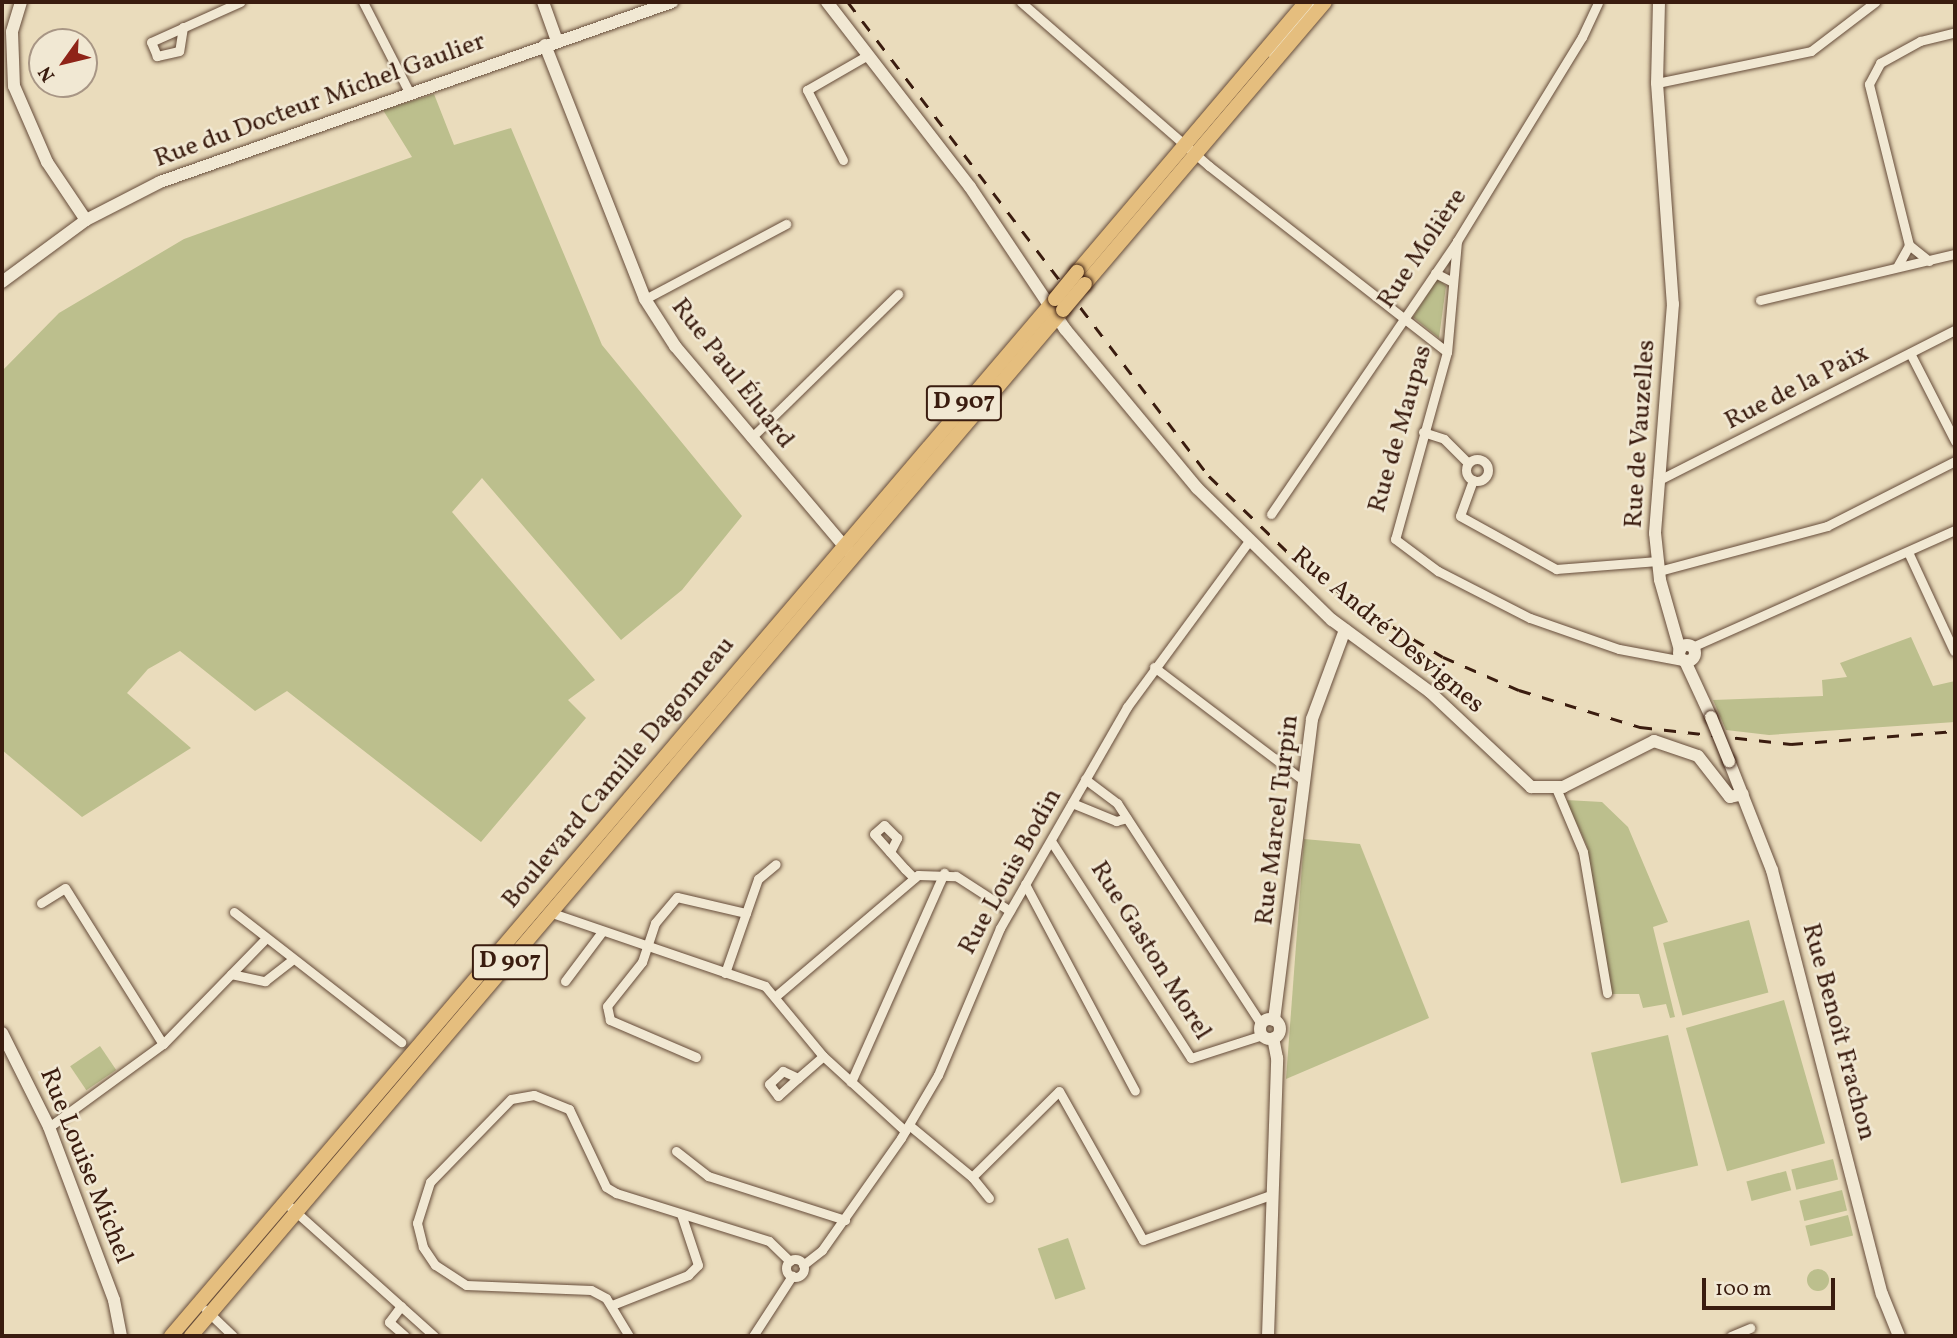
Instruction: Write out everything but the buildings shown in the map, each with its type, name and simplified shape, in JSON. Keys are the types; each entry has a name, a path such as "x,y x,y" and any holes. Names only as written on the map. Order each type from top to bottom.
{"main road":[{"name":"D 907","path":"1234,97 1306,2"},
{"name":"D 907","path":"1056,308 1080,277 1095,250 1320,3"},
{"name":"D 907","path":"1080,277 1125,236 1191,147"},
{"name":"Boulevard Camille Dagonneau","path":"191,1336 206,1311 1056,308"},
{"name":"Boulevard Camille Dagonneau","path":"293,1209 552,913 848,551"},
{"name":"Boulevard Camille Dagonneau","path":"171,1336 206,1311"}],"street":[{"path":"21,2 7,32 9,61 30,130 86,220"},
{"path":"183,27 240,2"},
{"path":"363,2 408,90"},
{"name":"Rue Paul Éluard","path":"543,2 551,43 645,299 751,438 848,551"},
{"name":"Rue du Docteur Michel Gaulier","path":"2,282 86,220 160,182 408,90 672,2"},
{"path":"827,2 970,187 1056,308"},
{"path":"1021,2 1191,147 1401,319 1447,352"},
{"name":"Rue Molière","path":"1271,514 1401,319 1457,241 1572,55 1598,2"},
{"name":"Rue de Vauzelles","path":"1659,2 1657,83 1673,304 1657,481 1658,566 1669,615 1685,654"},
{"path":"1657,83 1811,51 1875,2"},
{"path":"1929,261 1909,245 1870,84 1880,63 1896,58 1920,41 1955,32"},
{"path":"843,160 807,90 868,55"},
{"path":"645,299 786,224"},
{"name":"Rue de Maupas","path":"1457,241 1447,352 1395,539 1438,571 1530,618 1685,654"},
{"path":"1897,267 1909,245"},
{"path":"1760,300 1955,254"},
{"path":"1435,273 1453,282"},
{"path":"751,438 898,294"},
{"name":"Rue André Desvignes","path":"1056,308 1197,488 1249,541 1345,630 1430,692 1522,781 1556,788"},
{"name":"Rue de la Paix","path":"1657,481 1955,330"},
{"path":"1910,354 1955,441"},
{"path":"1423,432 1444,439 1468,463 1473,480 1460,516 1556,569 1658,566 1827,526 1955,461"},
{"path":"1468,463 1478,459 1487,465 1486,476 1473,480"},
{"path":"1685,654 1955,530"},
{"name":"Rue Louis Bodin","path":"792,1276 800,1276 803,1265 845,1220 907,1128 938,1075 1010,911 1085,779 1154,667 1249,541"},
{"path":"1908,552 1954,651"},
{"name":"Rue Marcel Turpin","path":"1268,1336 1278,1058 1268,1029 1303,780 1320,688 1345,630"},
{"name":"Rue Benoît Frachon","path":"1685,654 1772,870 1890,1318"},
{"path":"1154,667 1303,780"},
{"path":"1607,993 1583,852 1556,788 1654,741 1698,756 1726,795 1743,794"},
{"path":"1085,779 1127,818 1268,1029"},
{"path":"1072,803 1116,821 1127,818"},
{"name":"Rue Gaston Morel","path":"1051,841 1191,1058 1268,1029"},
{"path":"890,852 914,878"},
{"path":"725,973 758,879 776,864"},
{"path":"851,1082 944,873"},
{"path":"777,995 914,878 944,873 1010,911"},
{"path":"1025,884 1135,1091"},
{"path":"41,902 65,888 163,1044"},
{"path":"696,1057 610,1020 607,1006 648,948 655,923 677,897 746,913"},
{"path":"234,912 264,940 401,1042"},
{"path":"552,913 601,933 725,973 777,995 823,1056 907,1128 972,1177 989,1198"},
{"path":"565,981 601,933"},
{"path":"49,1128 163,1044 264,940"},
{"path":"231,974 265,981 291,961"},
{"name":"Rue Louise Michel","path":"2,1033 49,1128 127,1336"},
{"path":"798,1078 823,1056"},
{"path":"972,1177 1059,1091 1138,1239 1271,1195"},
{"path":"629,1336 612,1304 579,1286 466,1285 448,1276 423,1247 417,1223 430,1182 497,1107 534,1095 569,1109 606,1187 769,1241 790,1261 803,1265"},
{"path":"676,1151 708,1176 845,1220"},
{"path":"293,1209 401,1306 428,1334"},
{"path":"612,1304 688,1275 698,1265 681,1214"},
{"path":"753,1336 792,1276 790,1261"},
{"path":"401,1306 389,1322 405,1336"},
{"path":"206,1311 233,1336"},
{"name":"Rue Louise Michel","path":"119,1318 121,1336"},
{"path":"1890,1318 1892,1336"},
{"path":"1890,1318 1899,1336"},
{"path":"1731,1336 1750,1328"}],"green space":[{"path":"434,94 454,145 511,128 602,345 742,516 682,590 621,640 482,478 452,512 595,680 568,700 586,718 481,842 287,691 255,711 180,651 148,669 127,693 191,748 82,817 2,750 2,371 59,313 184,239 412,157 383,110"},
{"path":"1438,278 1446,286 1439,338 1413,317"},
{"path":"1911,637 1933,686 1955,681 1955,722 1769,735 1726,730 1713,700 1823,696 1822,680 1847,677 1840,663"},
{"path":"1566,800 1602,802 1628,827 1668,922 1653,927 1675,1017 1670,1018 1666,1004 1643,1008 1639,994 1612,994 1587,846"},
{"path":"1304,839 1360,844 1429,1018 1286,1079"},
{"path":"1749,920 1768,992 1682,1015 1663,943"},
{"path":"1784,1000 1825,1143 1727,1171 1686,1028"},
{"path":"1668,1035 1698,1166 1621,1183 1591,1053"},
{"path":"100,1046 116,1070 86,1090 70,1066"},
{"path":"1833,1159 1838,1179 1796,1190 1791,1169"},
{"path":"1786,1171 1791,1190 1752,1201 1746,1182"},
{"path":"1842,1190 1847,1210 1804,1221 1799,1201"},
{"path":"1848,1215 1853,1235 1810,1246 1805,1226"},
{"path":"1068,1238 1086,1289 1055,1299 1038,1248"},
{"path":"1818,1269 1826,1272 1829,1280 1826,1288 1818,1291 1810,1288 1807,1280 1810,1272"}],"railway":[{"path":"848,2 1209,476 1294,558 1352,602 1443,657 1519,690 1640,727 1791,744 1955,731"}]}
